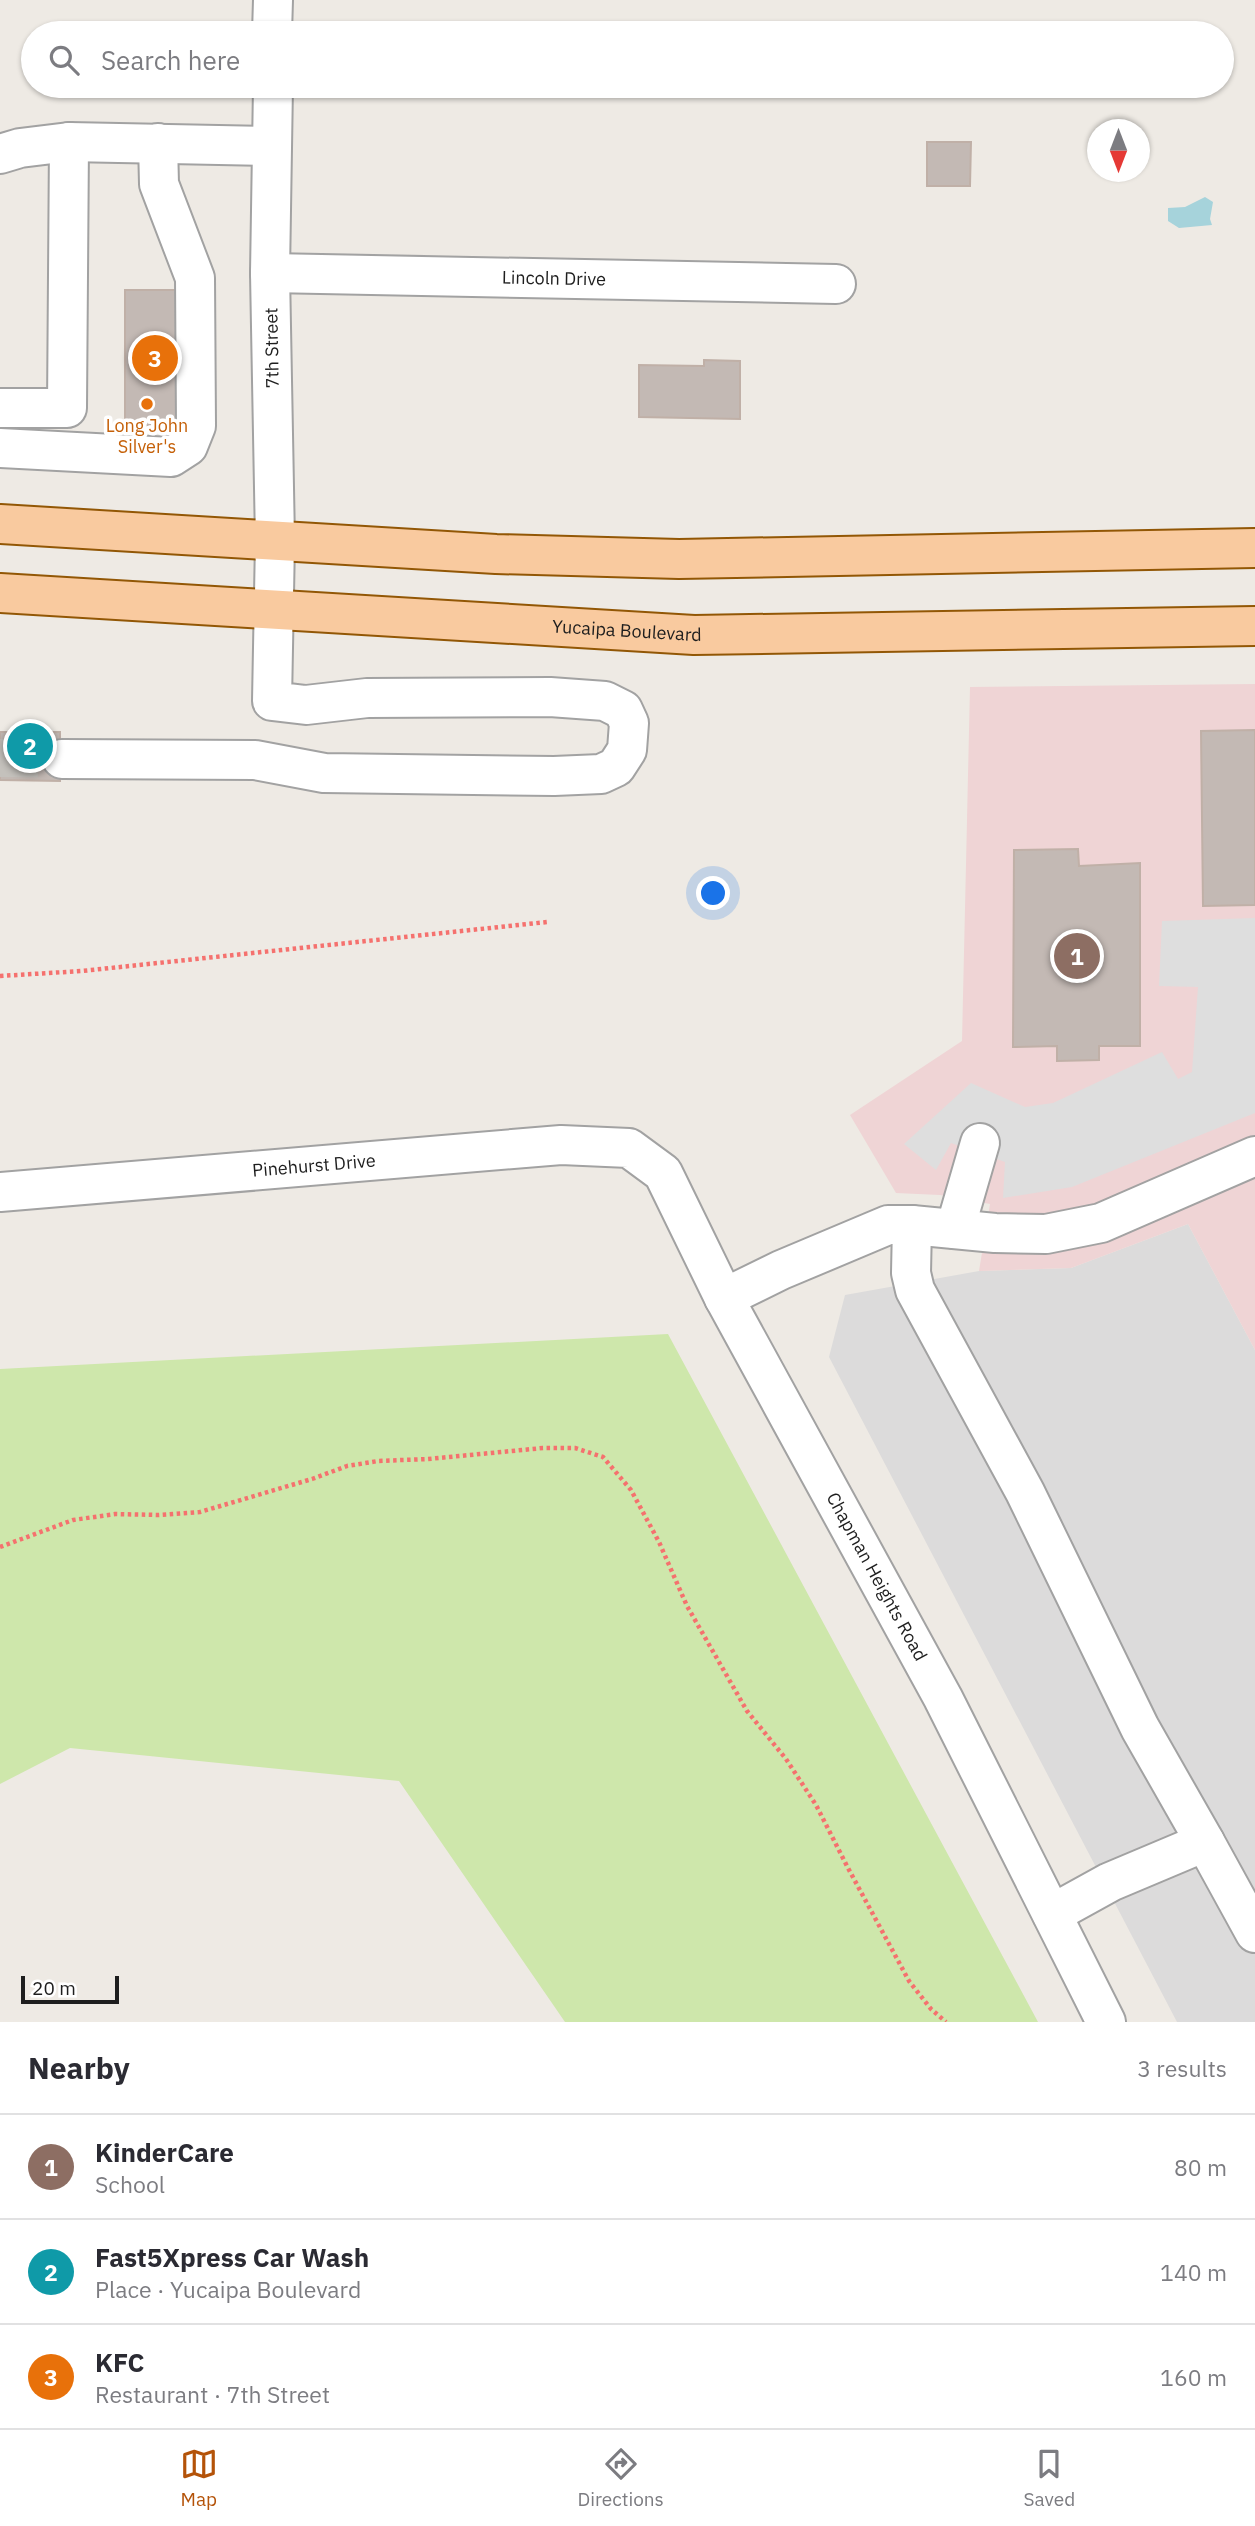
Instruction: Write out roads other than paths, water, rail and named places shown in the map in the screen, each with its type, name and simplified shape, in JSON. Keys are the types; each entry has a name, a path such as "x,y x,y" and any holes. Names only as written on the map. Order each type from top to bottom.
{"main road":[{"path":"0,524 496,554 679,559 1255,548"},
{"name":"Yucaipa Boulevard","path":"0,593 694,635 1255,626"}],"street":[{"path":"272,0 272,21"},
{"name":"7th Street","path":"62,759 255,760 324,773 554,776 601,774 616,767 627,750 629,723 623,709 605,701 550,696 367,698 306,705 272,701 275,611 270,273 273,98"},
{"path":"0,154 20,148 69,142 271,146"},
{"path":"0,408 67,408 69,142"},
{"path":"0,448 171,457 188,446 196,426 195,278 159,184 158,143"},
{"name":"Lincoln Drive","path":"270,273 836,284"},
{"path":"955,1229 980,1143"},
{"name":"Pinehurst Drive","path":"0,1192 561,1145 629,1148"},
{"name":"Chapman Heights Road","path":"629,1148 663,1173 724,1298 943,1698 1107,2022"},
{"path":"724,1298 781,1270 888,1225 912,1224 995,1233 1046,1234 1101,1223 1255,1156"},
{"path":"912,1224 911,1273 915,1290 1025,1492 1140,1728 1255,1933"},
{"path":"1052,1914 1110,1882 1205,1842"}],"water":[{"path":"1205,197 1213,202 1210,219 1212,225 1179,228 1168,221 1168,208 1185,207"}],"tunnel":[{"path":"0,758 62,759"}],"place":[{"name":"KFC","path":"155,358"},
{"name":"Long John Silver's","path":"147,404"},
{"name":"Fast5Xpress Car Wash","path":"30,746"},
{"name":"KinderCare","path":"1077,956"}]}
